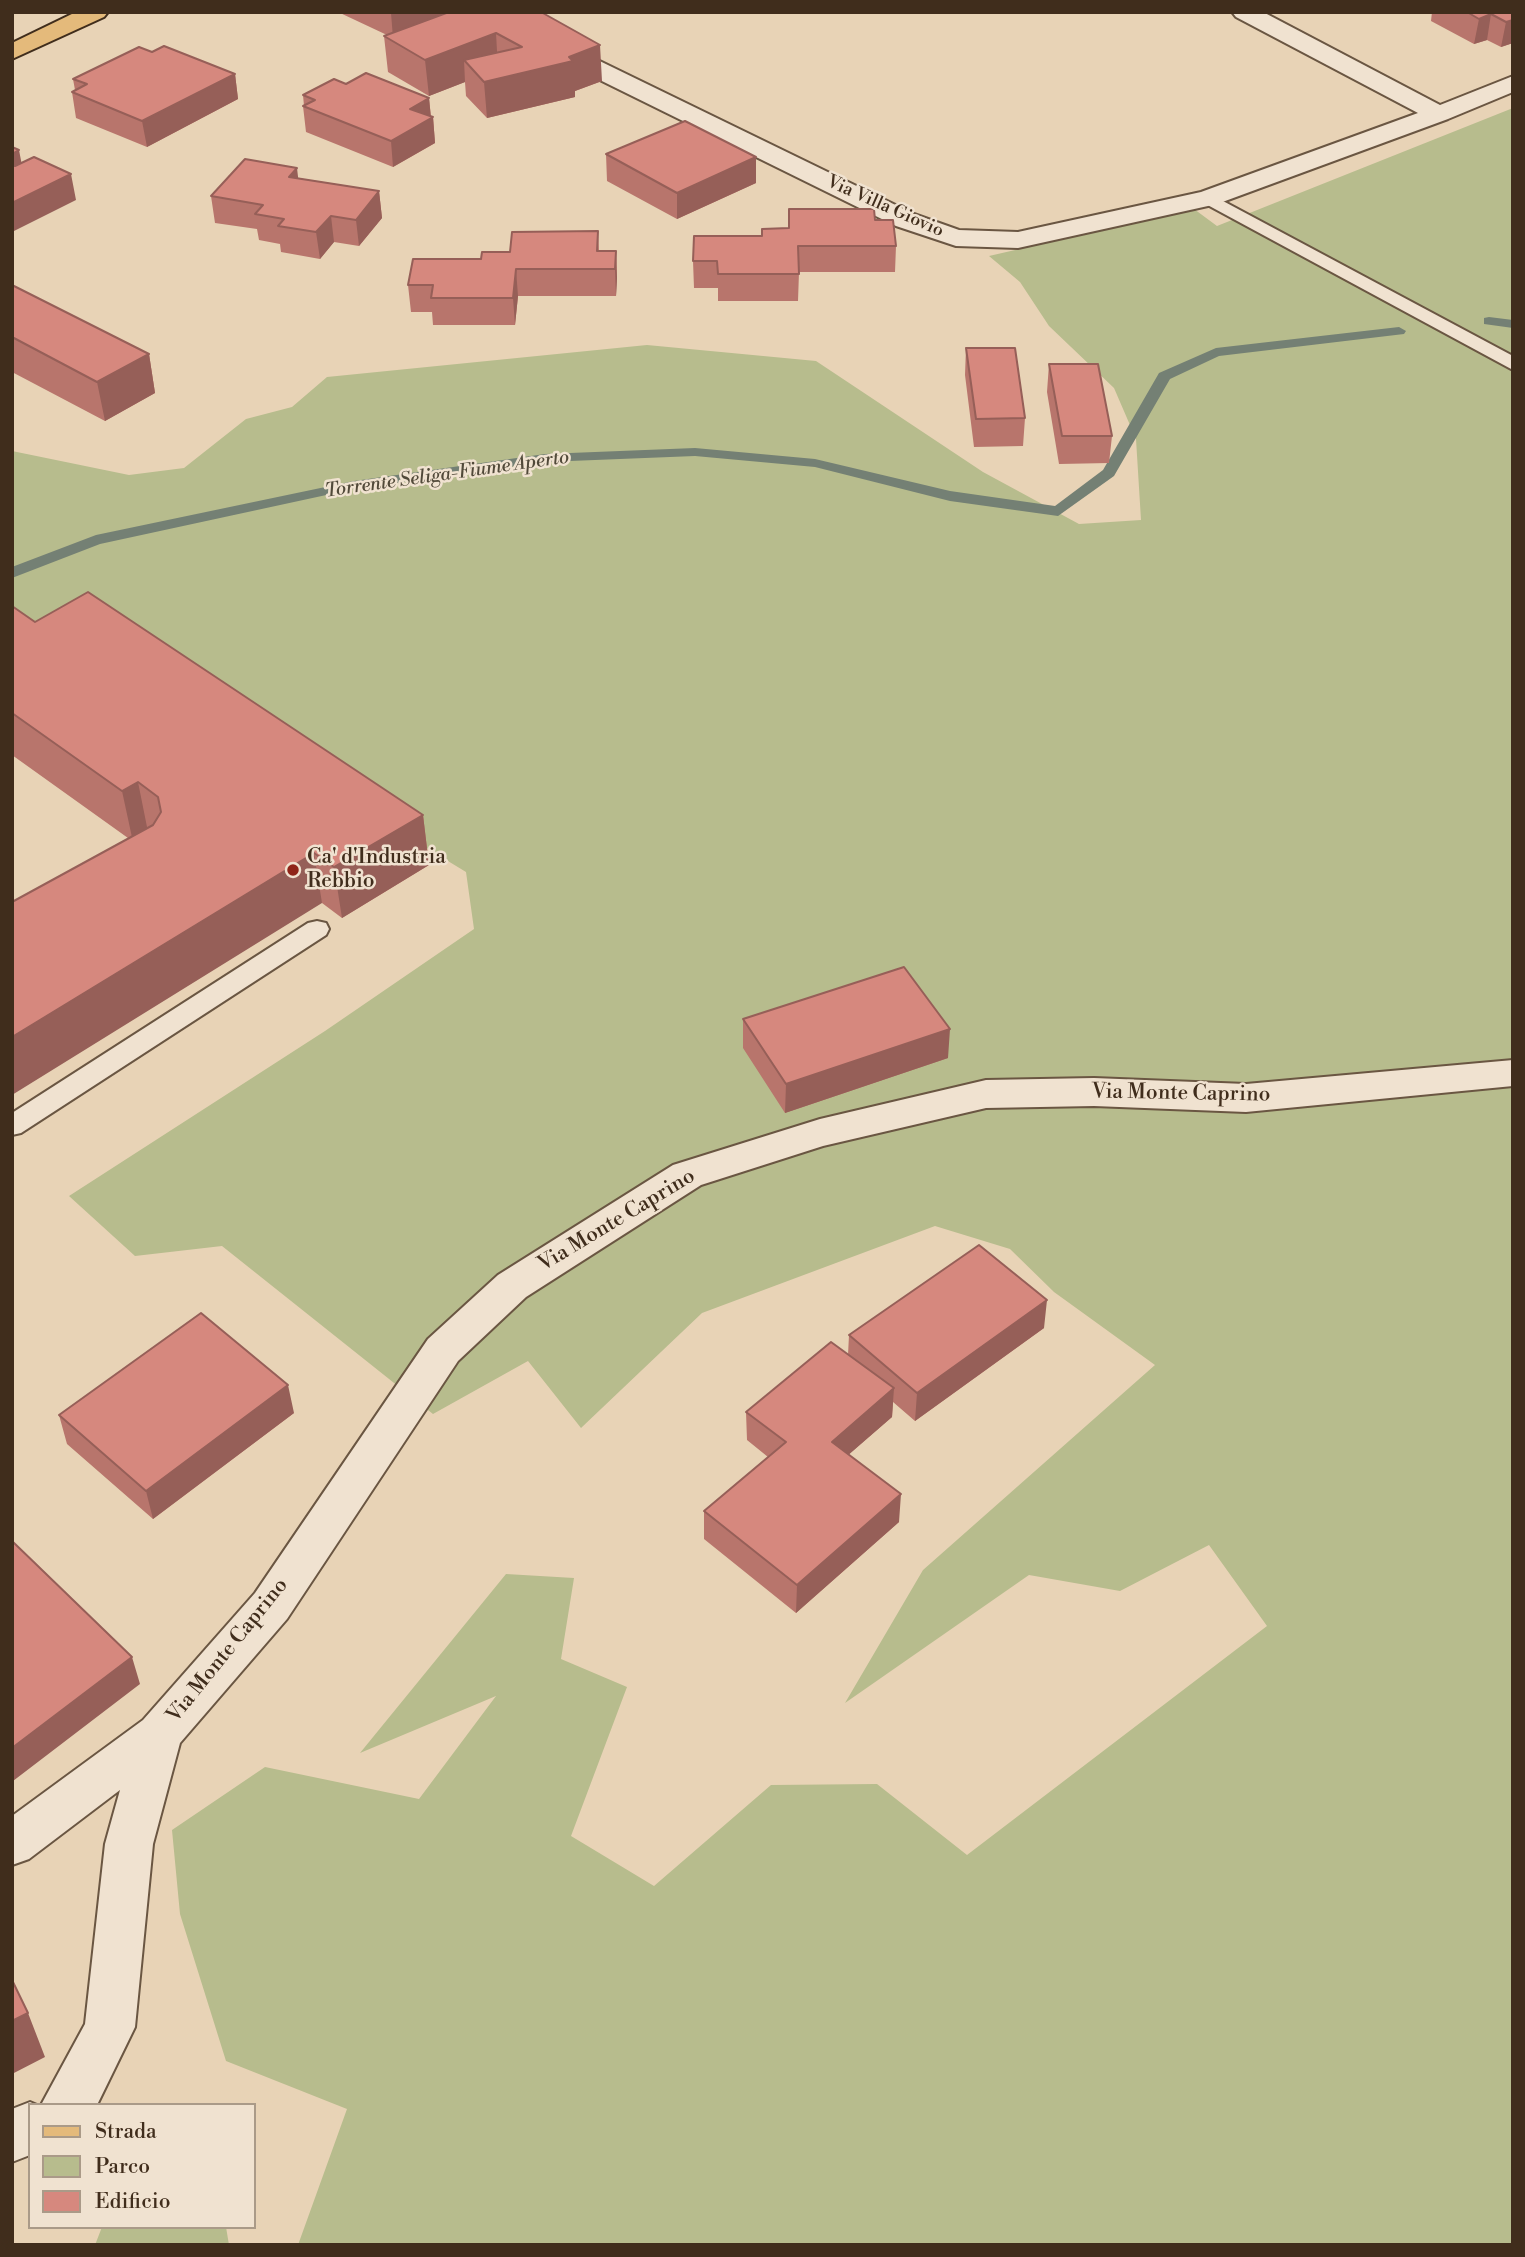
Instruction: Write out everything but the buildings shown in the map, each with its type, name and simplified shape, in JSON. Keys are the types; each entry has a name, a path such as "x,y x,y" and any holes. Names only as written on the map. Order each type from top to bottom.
{"main road":[{"path":"12,52 96,12"}],"street":[{"name":"Via Villa Giovio","path":"480,12 905,220 956,238 1018,240 1208,198 1439,114 1513,83"},
{"path":"1244,12 1439,114"},
{"name":"Via Monte Caprino","path":"12,1844 159,1734 271,1606 360,1469 443,1350 512,1286 687,1175 820,1133 986,1094 1094,1092 1246,1097 1513,1073"},
{"path":"71,2103 110,2027 129,1844 159,1734"},
{"path":"12,2137 28,2128"}],"lane":[{"path":"1208,198 1513,364"},
{"path":"12,1126 317,929"}],"green space":[{"path":"1513,108 1513,2245 298,2245 347,2109 226,2061 180,1914 172,1830 265,1767 419,1799 496,1696 360,1753 506,1574 574,1578 561,1659 627,1687 571,1836 654,1886 771,1785 877,1784 967,1855 1267,1626 1209,1545 1120,1591 1029,1575 845,1703 923,1570 1155,1365 1054,1292 1010,1249 935,1226 702,1313 581,1428 528,1361 433,1414 222,1246 135,1256 69,1196 325,1031 474,929 466,872 78,636 12,631 12,451 129,475 184,468 246,419 292,407 327,377 647,345 816,361 983,472 1079,524 1141,520 1136,439 1114,388 1049,326 1020,282 989,256 1194,209 1217,226"},
{"path":"101,2229 226,2229 229,2245 95,2245"}],"waterway":[{"name":"Torrente Seliga-Fiume Aperto","path":"1489,321 1513,324"},
{"name":"Torrente Seliga-Fiume Aperto","path":"12,573 96,540 354,485 545,458 695,452 815,463 950,496 1058,511 1109,473 1164,376 1216,352 1399,331"}],"place":[{"name":"Ca' d'Industria Rebbio","path":"293,870"}]}
